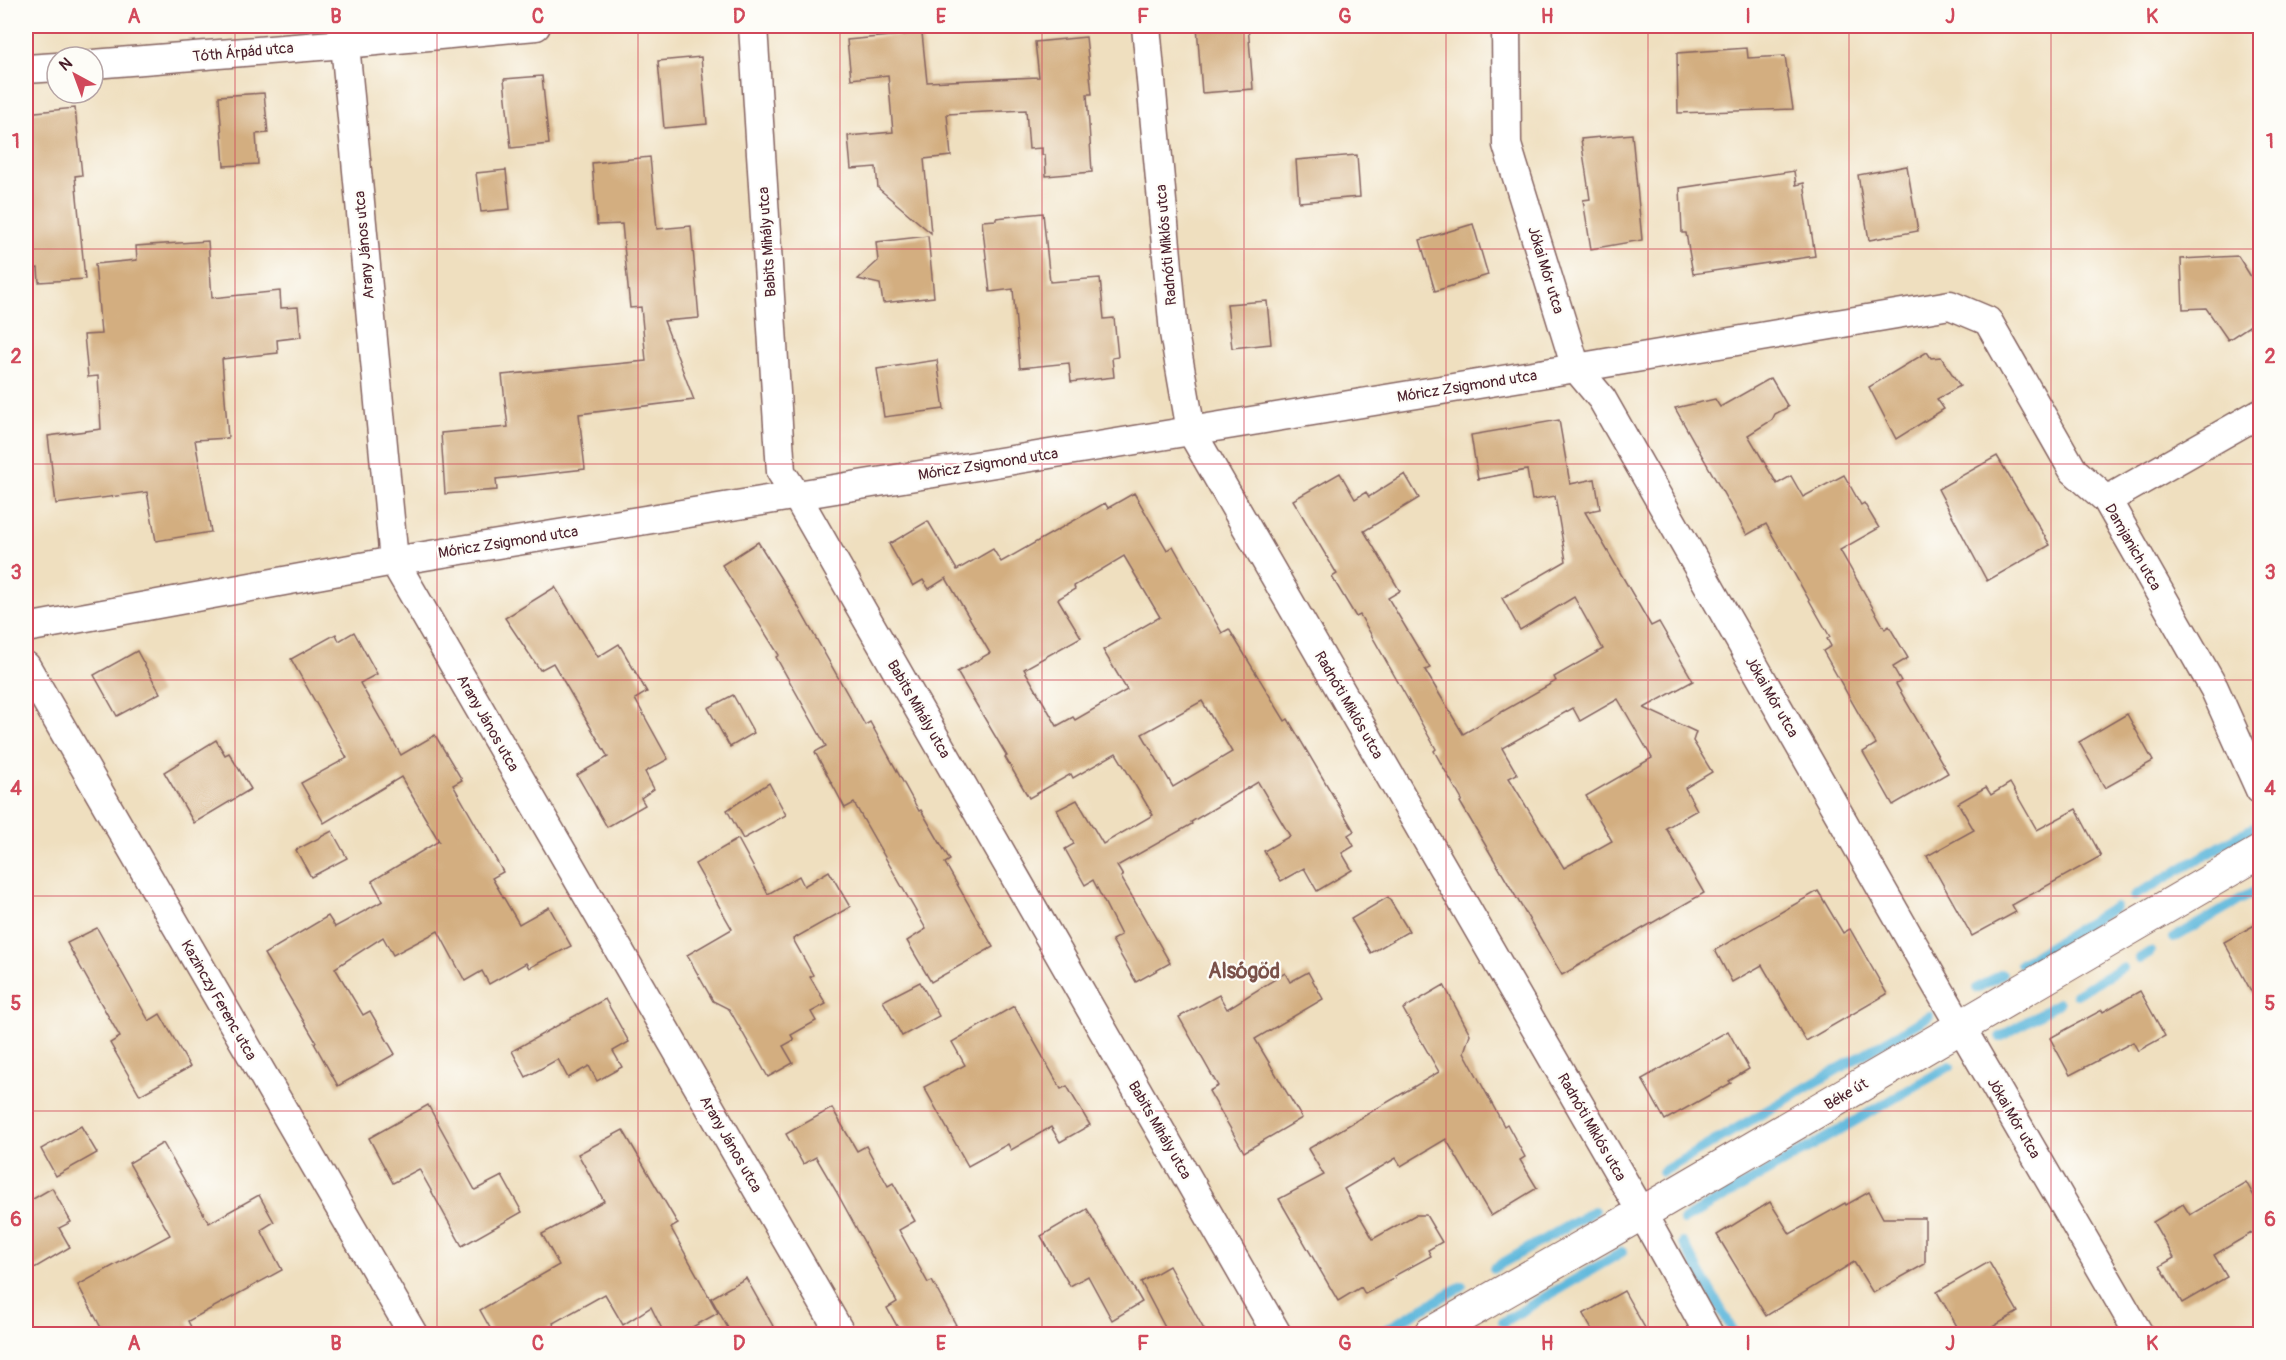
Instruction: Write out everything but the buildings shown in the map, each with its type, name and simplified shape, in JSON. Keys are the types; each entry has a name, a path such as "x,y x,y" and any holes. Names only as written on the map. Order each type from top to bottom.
{"street":[{"name":"Tóth Árpád utca","path":"105,63 345,44 422,31 536,26"},
{"name":"Babits Mihály utca","path":"753,26 781,472 1277,1335"},
{"name":"Radnóti Miklós utca","path":"1146,26 1174,333 1191,431 1642,1214 1709,1335"},
{"name":"Jókai Mór utca","path":"1506,26 1508,145 1576,368 1602,399 1960,1027 2139,1335"},
{"name":"Arany János utca","path":"345,44 394,561 841,1335"},
{"path":"26,69 45,68"},
{"name":"Móricz Zsigmond utca","path":"26,628 394,561 1950,305"},
{"name":"Damjanich utca","path":"1950,305 1988,321 2073,470 2107,500 2214,688 2260,790"},
{"path":"2107,500 2260,413"},
{"name":"Kazinczy Ferenc utca","path":"26,666 413,1335"},
{"name":"Béke út","path":"1430,1335 1642,1214 2260,852"}],"waterway":[{"path":"2134,896 2254,827"},
{"path":"2174,938 2260,888"},
{"path":"2021,964 2115,907"},
{"path":"2139,959 2150,952"},
{"path":"2076,994 2122,968"},
{"path":"1977,988 2002,974"},
{"path":"2000,1037 2059,1003"},
{"path":"1662,1172 1929,1016"},
{"path":"1684,1220 1950,1066"},
{"path":"1494,1268 1594,1211"},
{"path":"1683,1243 1735,1334"},
{"path":"1503,1322 1622,1252"},
{"path":"1378,1334 1462,1286"}],"district":[{"name":"Alsógöd","path":"1244,971"}]}
